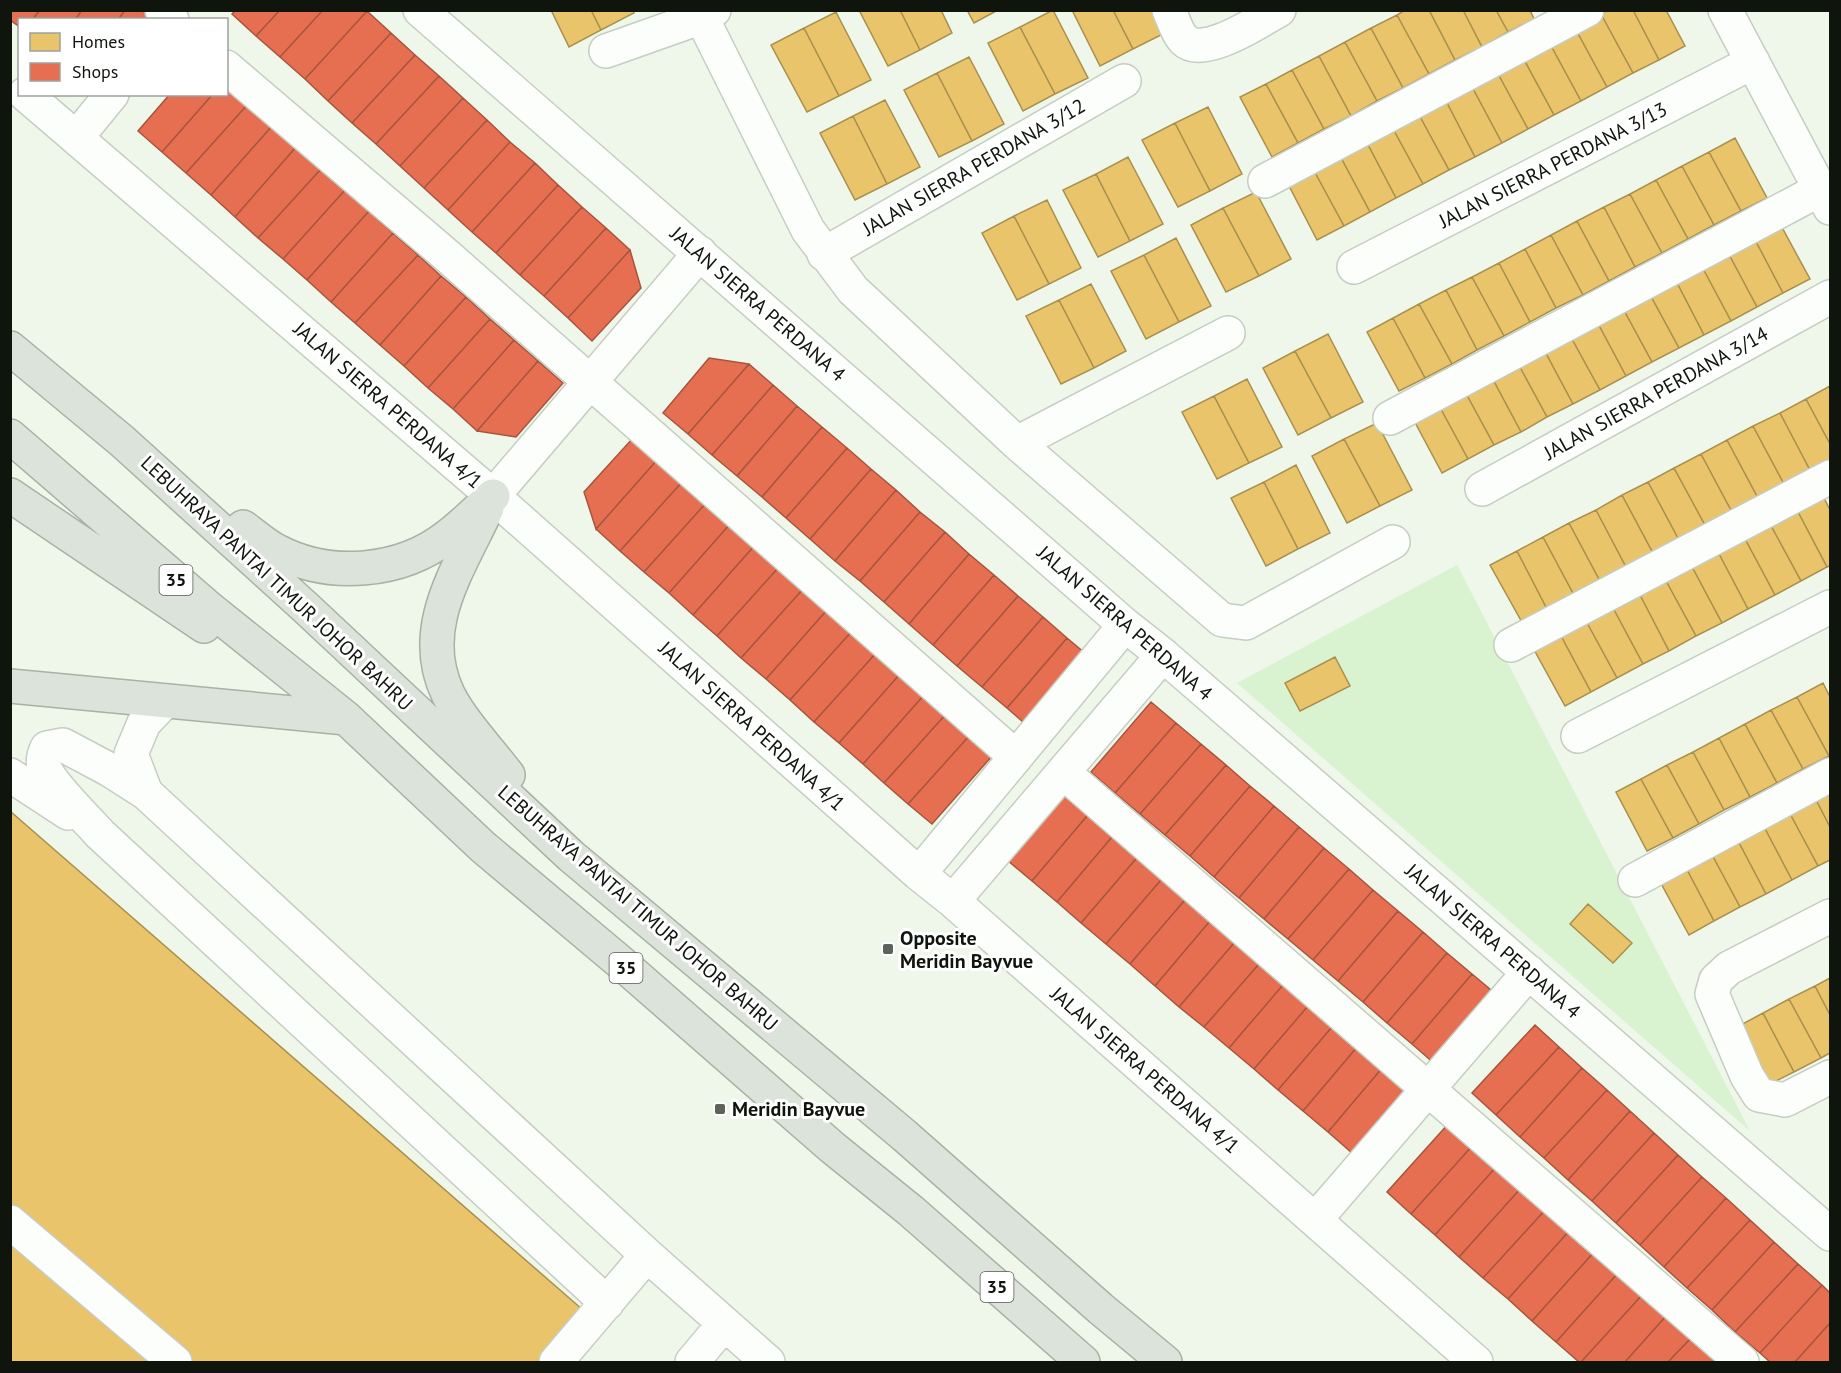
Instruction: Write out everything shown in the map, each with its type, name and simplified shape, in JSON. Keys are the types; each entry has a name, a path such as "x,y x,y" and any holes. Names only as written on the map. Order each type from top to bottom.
{"highway":[{"name":"LEBUHRAYA PANTAI TIMUR JOHOR BAHRU","path":"10,348 122,441 305,607 571,856 887,1120 1101,1309 1165,1362"},
{"name":"35","path":"10,436 210,609 346,718 483,847 1083,1362"},
{"path":"122,441 276,551 298,560 323,566 357,569 392,564 422,553 448,537 493,495"},
{"path":"10,495 141,585 346,718"},
{"path":"493,495 444,601 438,621 436,645 439,669 456,708 571,856"},
{"path":"10,686 346,718"}],"street":[{"name":"JALAN SIERRA PERDANA 4","path":"420,10 1125,626 1163,655 1830,1234"},
{"path":"1169,10 1184,40 1195,46 1214,44 1279,10"},
{"path":"1265,181 1587,10"},
{"path":"1390,418 1826,199 1725,10"},
{"path":"606,51 704,13 808,230 853,290 1017,443 1222,620 1246,623 1393,542"},
{"name":"JALAN SIERRA PERDANA 3/13","path":"1354,267 1753,62"},
{"path":"228,68 590,381 1017,757"},
{"name":"JALAN SIERRA PERDANA 3/12","path":"824,254 1124,81"},
{"name":"JALAN SIERRA PERDANA 4/1","path":"27,96 493,495 919,874 953,901 1476,1362"},
{"path":"76,138 110,96"},
{"path":"493,495 700,253"},
{"name":"JALAN SIERRA PERDANA 3/14","path":"1482,489 1830,297"},
{"path":"1017,443 1228,333"},
{"path":"1511,645 1830,477"},
{"path":"1578,736 1830,607"},
{"path":"919,874 1125,626"},
{"path":"953,901 1163,655"},
{"path":"146,794 131,754 144,723 165,701"},
{"path":"607,1303 100,834 58,787 44,767 43,758 47,748 63,745 110,770 146,794 647,1256 768,1362"},
{"path":"1063,772 1742,1362"},
{"path":"10,775 100,834"},
{"path":"1635,880 1830,775"},
{"path":"1830,916 1729,968 1716,980 1712,994 1747,1076 1759,1095 1785,1100 1830,1077"},
{"path":"1315,1220 1529,972"},
{"path":"10,1222 175,1362"},
{"path":"556,1362 647,1256"},
{"path":"692,1362 724,1324"}],"green space":[{"path":"1457,565 1750,1131 1237,683"}],"building: Homes":[{"path":"551,10 591,10 601,30 569,47"},
{"path":"591,10 633,10 634,13 601,30"},
{"path":"859,10 900,10 920,50 888,66"},
{"path":"900,10 941,10 952,33 920,50"},
{"path":"967,10 998,10 974,23"},
{"path":"1053,10 1088,78 1055,94 1020,27"},
{"path":"1072,10 1113,10 1133,49 1100,66"},
{"path":"1113,10 1153,10 1165,33 1133,49"},
{"path":"1405,10 1429,10 1455,60 1429,74 1397,15"},
{"path":"1429,10 1463,10 1482,47 1455,60"},
{"path":"1463,10 1496,10 1508,32 1482,47"},
{"path":"1496,10 1530,10 1534,19 1508,32"},
{"path":"1608,10 1633,10 1659,60 1633,73 1601,14"},
{"path":"1633,10 1666,10 1685,46 1659,60"},
{"path":"836,12 871,80 839,96 804,28"},
{"path":"1601,14 1633,73 1607,87 1575,28"},
{"path":"1397,15 1429,74 1403,88 1371,28"},
{"path":"1020,27 1055,94 1023,111 988,43"},
{"path":"804,28 839,96 807,112 771,45"},
{"path":"1371,28 1403,88 1377,101 1345,42"},
{"path":"1575,28 1607,87 1581,101 1549,42"},
{"path":"1345,42 1377,101 1351,116 1319,56"},
{"path":"1549,42 1581,101 1554,115 1522,56"},
{"path":"1319,56 1351,116 1324,129 1292,70"},
{"path":"1522,56 1554,115 1528,129 1496,70"},
{"path":"969,57 1004,124 972,141 937,73"},
{"path":"1292,70 1324,129 1298,143 1266,84"},
{"path":"1496,70 1528,129 1502,143 1470,83"},
{"path":"937,73 972,141 939,157 904,90"},
{"path":"1470,83 1502,143 1475,157 1444,97"},
{"path":"1266,84 1298,143 1272,157 1240,97"},
{"path":"1444,97 1475,157 1449,170 1417,111"},
{"path":"885,100 920,167 887,184 853,116"},
{"path":"1208,107 1242,174 1210,191 1175,123"},
{"path":"1417,111 1449,170 1423,184 1391,125"},
{"path":"853,116 887,184 855,200 820,133"},
{"path":"1175,123 1210,191 1178,207 1142,140"},
{"path":"1391,125 1423,184 1396,198 1365,139"},
{"path":"1735,138 1767,198 1741,211 1709,152"},
{"path":"1365,139 1396,198 1370,212 1338,152"},
{"path":"1338,152 1370,212 1344,226 1312,167"},
{"path":"1709,152 1741,211 1714,225 1682,166"},
{"path":"1128,157 1163,224 1130,241 1096,174"},
{"path":"1682,166 1714,225 1688,239 1656,180"},
{"path":"1312,167 1344,226 1317,240 1286,180"},
{"path":"1096,174 1130,241 1098,257 1063,190"},
{"path":"1656,180 1688,239 1662,253 1630,194"},
{"path":"1256,192 1291,259 1259,276 1223,208"},
{"path":"1630,194 1662,253 1635,267 1604,207"},
{"path":"1047,200 1081,268 1049,284 1014,216"},
{"path":"1604,207 1635,267 1609,281 1577,221"},
{"path":"1223,208 1259,276 1226,292 1191,225"},
{"path":"1014,216 1049,284 1017,300 982,233"},
{"path":"1778,220 1810,279 1783,293 1752,234"},
{"path":"1577,221 1609,281 1583,295 1551,235"},
{"path":"1752,234 1783,293 1757,307 1725,247"},
{"path":"1551,235 1583,295 1556,308 1525,249"},
{"path":"1176,238 1211,306 1179,322 1144,255"},
{"path":"1725,247 1757,307 1731,321 1699,261"},
{"path":"1525,249 1556,308 1530,322 1499,263"},
{"path":"1144,255 1179,322 1146,339 1111,271"},
{"path":"1699,261 1731,321 1704,335 1673,275"},
{"path":"1499,263 1530,322 1504,336 1472,277"},
{"path":"1673,275 1704,335 1679,348 1647,289"},
{"path":"1472,277 1504,336 1477,350 1446,290"},
{"path":"1091,284 1126,351 1094,368 1059,300"},
{"path":"1647,289 1679,348 1652,362 1620,303"},
{"path":"1446,290 1477,350 1452,364 1419,304"},
{"path":"1059,300 1094,368 1061,384 1026,316"},
{"path":"1620,303 1652,362 1626,376 1594,316"},
{"path":"1419,304 1452,364 1425,378 1393,318"},
{"path":"1594,316 1626,376 1600,390 1567,330"},
{"path":"1393,318 1425,378 1399,391 1367,332"},
{"path":"1567,330 1600,390 1573,404 1541,344"},
{"path":"1328,334 1363,402 1331,418 1295,351"},
{"path":"1541,344 1573,404 1547,417 1515,358"},
{"path":"1295,351 1331,418 1298,435 1263,368"},
{"path":"1515,358 1547,417 1521,432 1489,372"},
{"path":"1489,372 1521,432 1494,445 1462,386"},
{"path":"1247,379 1282,447 1249,463 1214,396"},
{"path":"1462,386 1494,445 1468,459 1436,400"},
{"path":"1830,386 1830,444 1806,399"},
{"path":"1214,396 1249,463 1217,479 1182,412"},
{"path":"1806,399 1830,444 1830,462 1811,472 1780,413"},
{"path":"1436,400 1468,459 1442,473 1410,413"},
{"path":"1780,413 1811,472 1785,486 1753,426"},
{"path":"1377,423 1412,490 1380,506 1344,439"},
{"path":"1753,426 1785,486 1759,500 1727,440"},
{"path":"1344,439 1380,506 1347,523 1312,456"},
{"path":"1727,440 1759,500 1733,514 1701,454"},
{"path":"1701,454 1733,514 1706,527 1674,468"},
{"path":"1296,465 1330,533 1298,549 1264,482"},
{"path":"1674,468 1706,527 1680,542 1648,482"},
{"path":"1264,482 1298,549 1266,566 1231,498"},
{"path":"1648,482 1680,542 1654,555 1622,495"},
{"path":"1822,494 1830,510 1830,566 1827,567 1796,508"},
{"path":"1622,495 1654,555 1627,569 1596,510"},
{"path":"1796,508 1827,567 1801,581 1769,522"},
{"path":"1596,510 1627,569 1601,583 1569,523"},
{"path":"1769,522 1801,581 1775,595 1743,535"},
{"path":"1569,523 1601,583 1575,597 1543,537"},
{"path":"1743,535 1775,595 1748,609 1717,550"},
{"path":"1543,537 1575,597 1548,611 1517,551"},
{"path":"1717,550 1748,609 1722,623 1690,563"},
{"path":"1517,551 1548,611 1523,624 1490,565"},
{"path":"1690,563 1722,623 1696,636 1664,577"},
{"path":"1664,577 1696,636 1669,651 1638,591"},
{"path":"1638,591 1669,651 1643,664 1611,604"},
{"path":"1611,604 1643,664 1617,678 1585,619"},
{"path":"1585,619 1617,678 1591,692 1559,632"},
{"path":"1559,632 1591,692 1565,706 1532,646"},
{"path":"1335,657 1350,686 1300,711 1285,683"},
{"path":"1823,683 1830,697 1829,756 1797,697"},
{"path":"1797,697 1829,756 1803,769 1771,710"},
{"path":"1771,710 1803,769 1777,783 1745,724"},
{"path":"1745,724 1777,783 1750,797 1719,738"},
{"path":"1719,738 1750,797 1724,810 1693,752"},
{"path":"1693,752 1724,810 1699,824 1667,765"},
{"path":"1667,765 1699,824 1673,838 1641,779"},
{"path":"1641,779 1673,838 1647,851 1616,792"},
{"path":"1830,785 1830,827 1813,794"},
{"path":"1813,794 1830,827 1830,860 1818,866 1787,808"},
{"path":"1787,808 1818,866 1792,880 1761,821"},
{"path":"10,811 583,1310 539,1362 10,1362"},
{"path":"1761,821 1792,880 1766,894 1735,835"},
{"path":"1735,835 1766,894 1740,907 1709,849"},
{"path":"1709,849 1740,907 1714,921 1683,862"},
{"path":"1683,862 1714,921 1689,935 1657,876"},
{"path":"1588,904 1632,943 1613,963 1570,924"},
{"path":"1830,978 1830,1015 1815,986"},
{"path":"1815,986 1830,1015 1830,1053 1821,1058 1789,999"},
{"path":"1789,999 1821,1058 1794,1072 1763,1013"},
{"path":"1763,1013 1794,1072 1768,1085 1737,1027"}],"building: Shops":[{"path":"10,10 40,10 34,18 18,18 18,26 10,20"},
{"path":"40,10 82,10 76,18 34,18"},
{"path":"82,10 125,10 119,18 76,18"},
{"path":"125,10 142,10 151,18 119,18"},
{"path":"236,10 280,10 256,36 232,14"},
{"path":"280,10 323,10 280,57 256,36"},
{"path":"323,10 367,11 305,79 280,57"},
{"path":"367,11 391,33 328,101 305,79"},
{"path":"391,33 415,55 352,123 328,101"},
{"path":"415,55 439,76 376,144 352,123"},
{"path":"439,76 463,98 400,166 376,144"},
{"path":"228,88 248,104 186,173 162,152 211,96 228,96"},
{"path":"168,96 211,96 162,152 138,131"},
{"path":"463,98 487,120 424,188 400,166"},
{"path":"248,104 272,126 211,195 186,173"},
{"path":"487,120 510,142 448,210 424,188"},
{"path":"272,126 296,147 235,217 211,195"},
{"path":"510,142 535,163 472,232 448,210"},
{"path":"296,147 321,169 258,238 235,217"},
{"path":"535,163 558,185 496,253 472,232"},
{"path":"321,169 345,190 283,259 258,238"},
{"path":"558,185 582,207 520,275 496,253"},
{"path":"345,190 369,211 307,280 283,259"},
{"path":"582,207 606,228 544,296 520,275"},
{"path":"369,211 393,233 331,302 307,280"},
{"path":"606,228 630,250 568,318 544,296"},
{"path":"393,233 418,255 355,323 331,302"},
{"path":"630,250 641,288 592,341 568,318"},
{"path":"418,255 441,276 380,345 355,323"},
{"path":"441,276 466,297 404,366 380,345"},
{"path":"466,297 490,319 428,388 404,366"},
{"path":"490,319 514,340 453,409 428,388"},
{"path":"514,340 538,361 477,431 453,409"},
{"path":"709,358 749,364 688,434 663,413"},
{"path":"538,361 563,383 516,437 477,431"},
{"path":"749,364 773,385 712,455 688,434"},
{"path":"773,385 797,406 737,476 712,455"},
{"path":"797,406 822,427 762,497 737,476"},
{"path":"822,427 847,448 786,518 762,497"},
{"path":"633,438 657,460 596,529 584,492"},
{"path":"847,448 871,469 810,539 786,518"},
{"path":"657,460 682,482 620,551 596,529"},
{"path":"871,469 896,490 835,561 810,539"},
{"path":"682,482 706,503 644,572 620,551"},
{"path":"896,490 920,512 860,581 835,561"},
{"path":"706,503 730,524 669,593 644,572"},
{"path":"920,512 945,532 884,602 860,581"},
{"path":"730,524 755,545 693,615 669,593"},
{"path":"945,532 969,554 909,624 884,602"},
{"path":"755,545 779,567 717,636 693,615"},
{"path":"969,554 994,575 933,645 909,624"},
{"path":"779,567 803,589 741,658 717,636"},
{"path":"994,575 1018,596 957,666 933,645"},
{"path":"803,589 827,610 766,679 741,658"},
{"path":"1018,596 1043,617 982,687 957,666"},
{"path":"827,610 852,631 790,700 766,679"},
{"path":"1043,617 1067,638 1007,708 982,687"},
{"path":"852,631 876,653 814,722 790,700"},
{"path":"1067,638 1092,659 1031,729 1007,708"},
{"path":"876,653 900,674 839,743 814,722"},
{"path":"900,674 924,695 863,764 839,743"},
{"path":"924,695 946,714 884,783 863,764"},
{"path":"1151,702 1176,723 1115,793 1091,772"},
{"path":"946,714 970,735 908,804 884,783"},
{"path":"1176,723 1201,744 1140,814 1115,793"},
{"path":"970,735 993,755 932,824 908,804"},
{"path":"1201,744 1226,765 1165,835 1140,814"},
{"path":"1226,765 1250,786 1190,856 1165,835"},
{"path":"1250,786 1274,806 1214,877 1190,856"},
{"path":"1067,790 1092,810 1032,881 1007,860"},
{"path":"1274,806 1299,827 1239,898 1214,877"},
{"path":"1092,810 1117,831 1057,902 1032,881"},
{"path":"1299,827 1324,848 1264,919 1239,898"},
{"path":"1117,831 1141,853 1081,923 1057,902"},
{"path":"1324,848 1349,869 1288,939 1264,919"},
{"path":"1141,853 1166,874 1106,944 1081,923"},
{"path":"1349,869 1373,890 1313,960 1288,939"},
{"path":"1166,874 1190,894 1130,964 1106,944"},
{"path":"1373,890 1398,911 1338,981 1313,960"},
{"path":"1190,894 1215,915 1155,986 1130,964"},
{"path":"1398,911 1423,932 1363,1002 1338,981"},
{"path":"1215,915 1240,936 1179,1007 1155,986"},
{"path":"1423,932 1447,953 1387,1023 1363,1002"},
{"path":"1240,936 1265,957 1204,1027 1179,1007"},
{"path":"1447,953 1472,974 1412,1044 1387,1023"},
{"path":"1265,957 1289,978 1229,1048 1204,1027"},
{"path":"1472,974 1497,995 1436,1065 1412,1044"},
{"path":"1289,978 1314,999 1254,1069 1229,1048"},
{"path":"1314,999 1338,1020 1278,1090 1254,1069"},
{"path":"1338,1020 1363,1040 1303,1111 1278,1090"},
{"path":"1535,1025 1559,1047 1496,1115 1472,1093"},
{"path":"1363,1040 1388,1061 1328,1132 1303,1111"},
{"path":"1559,1047 1582,1068 1520,1137 1496,1115"},
{"path":"1388,1061 1413,1083 1352,1153 1328,1132"},
{"path":"1582,1068 1607,1090 1544,1158 1520,1137"},
{"path":"1607,1090 1630,1111 1568,1180 1544,1158"},
{"path":"1630,1111 1654,1133 1592,1201 1568,1180"},
{"path":"1449,1123 1473,1145 1411,1214 1387,1192"},
{"path":"1654,1133 1678,1155 1616,1223 1592,1201"},
{"path":"1473,1145 1497,1166 1435,1235 1411,1214"},
{"path":"1678,1155 1702,1177 1640,1245 1616,1223"},
{"path":"1497,1166 1521,1188 1459,1257 1435,1235"},
{"path":"1702,1177 1726,1198 1664,1267 1640,1245"},
{"path":"1521,1188 1546,1209 1483,1278 1459,1257"},
{"path":"1726,1198 1750,1220 1687,1288 1664,1267"},
{"path":"1546,1209 1570,1230 1508,1299 1483,1278"},
{"path":"1750,1220 1774,1242 1712,1310 1687,1288"},
{"path":"1570,1230 1594,1252 1532,1321 1508,1299"},
{"path":"1774,1242 1798,1264 1735,1332 1712,1310"},
{"path":"1594,1252 1618,1273 1556,1342 1532,1321"},
{"path":"1798,1264 1822,1285 1760,1353 1735,1332"},
{"path":"1618,1273 1642,1295 1579,1362 1556,1342"},
{"path":"1822,1285 1830,1293 1830,1323 1795,1362 1770,1362 1760,1353"},
{"path":"1642,1295 1666,1316 1625,1362 1581,1362"},
{"path":"1666,1316 1691,1338 1668,1362 1625,1362"},
{"path":"1830,1323 1830,1362 1795,1362"},
{"path":"1691,1338 1715,1359 1712,1362 1668,1362"}],"place":[{"name":"Opposite Meridin Bayvue","path":"888,949"},
{"name":"Meridin Bayvue","path":"720,1109"}]}
